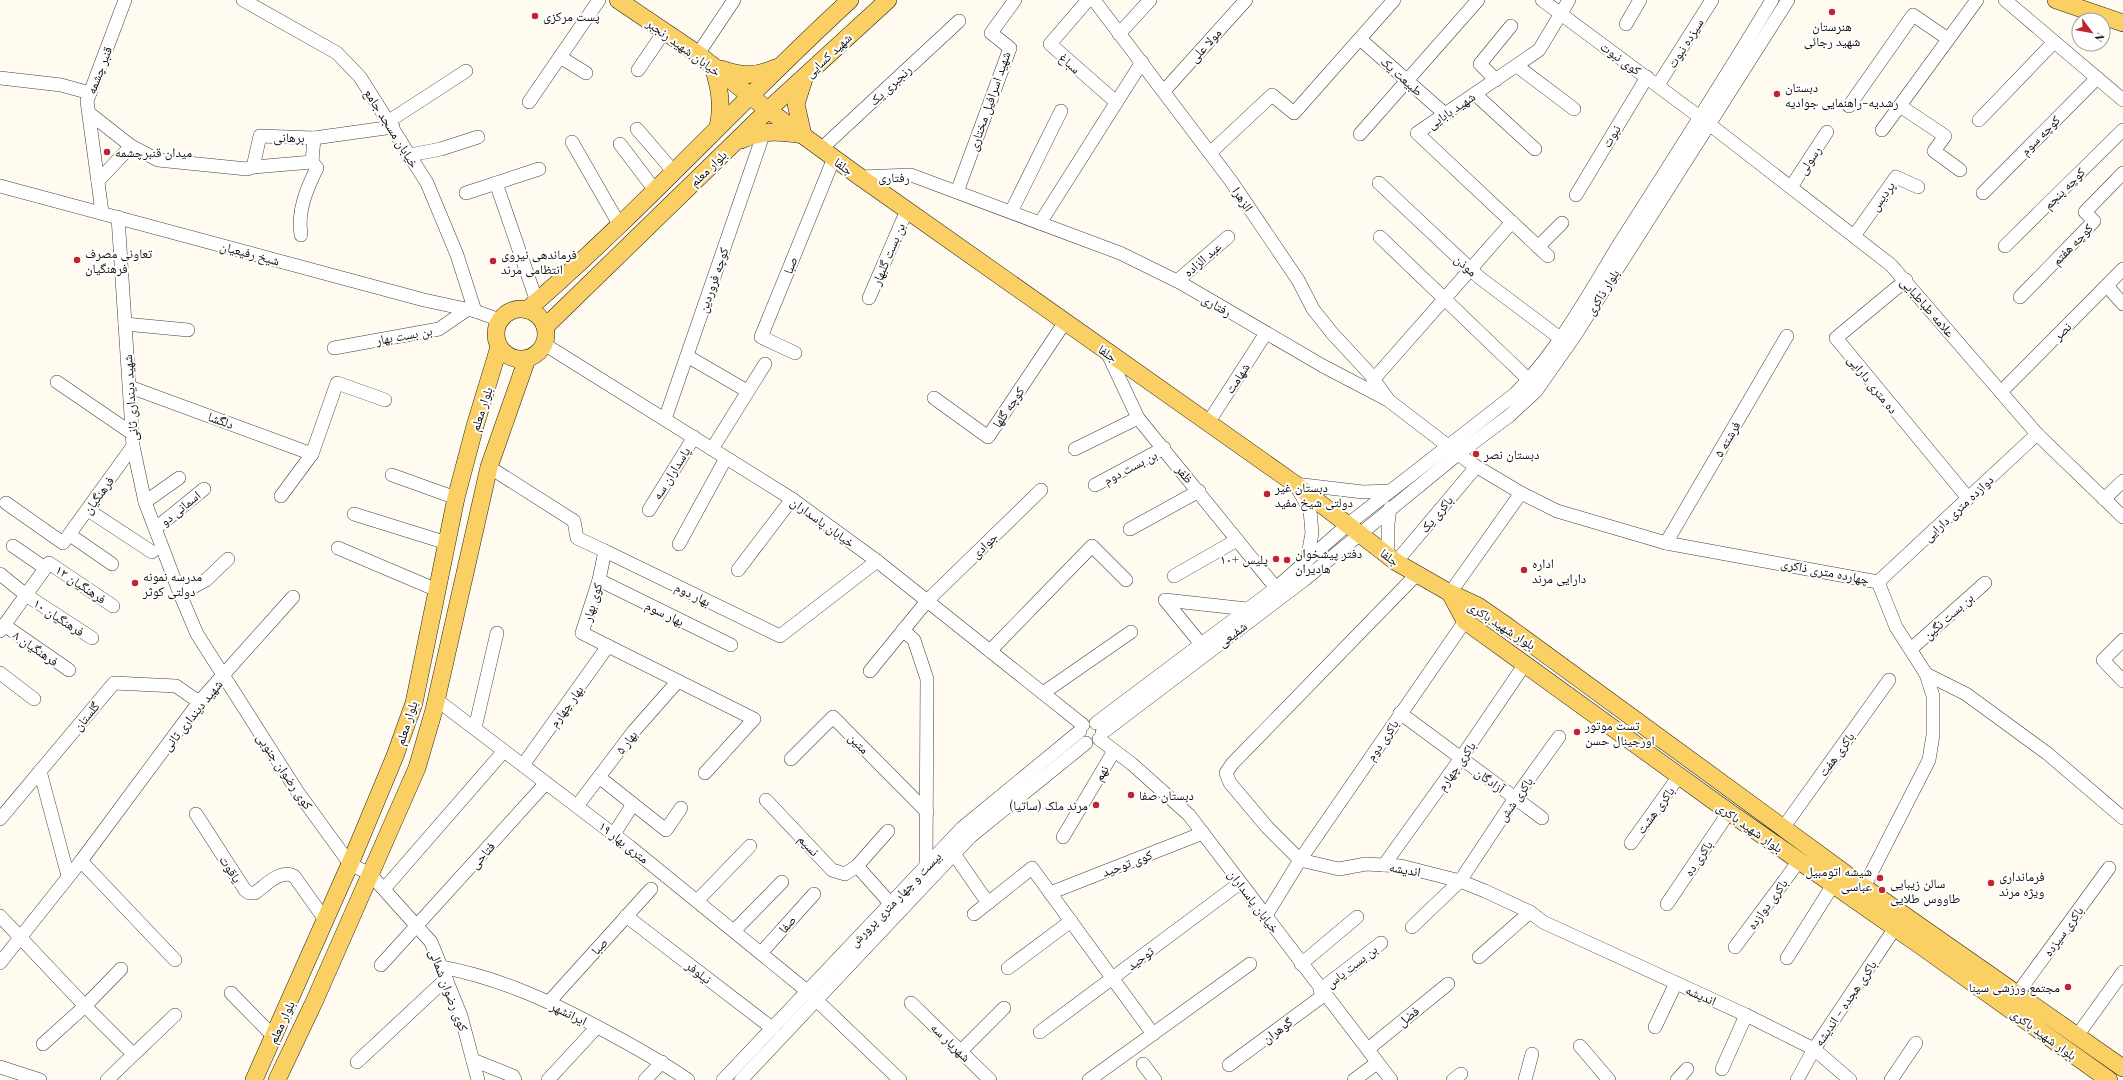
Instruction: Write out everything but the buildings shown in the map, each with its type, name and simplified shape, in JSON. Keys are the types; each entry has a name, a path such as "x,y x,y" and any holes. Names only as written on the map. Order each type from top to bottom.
{"main road":[{"name":"خیابان شهید رنجبر","path":"618,0 698,54 768,110"},
{"name":"شهید کسایی","path":"768,110 888,0"},
{"path":"2056,0 2123,23"},
{"name":"شهید کسایی","path":"750,95 845,4"},
{"path":"845,4 838,17 840,25 847,30 855,30"},
{"path":"712,65 736,74 749,76 760,75 779,67"},
{"path":"712,65 720,91 721,105 718,127"},
{"path":"735,142 755,133 769,131 803,135 796,104 799,91 805,77"},
{"name":"بلوار معلم","path":"532,306 566,276 750,95"},
{"name":"جلفا","path":"768,110 860,177 1295,484 1416,575 1450,593"},
{"name":"بلوار معلم","path":"545,335 768,110"},
{"path":"532,306 542,319 545,335 540,351 527,359 513,358 505,354 499,348 496,339 496,330 500,320 508,312 532,306"},
{"name":"بلوار معلم","path":"254,1080 326,921 395,756 414,703 456,498 475,426 499,348"},
{"name":"بلوار معلم","path":"277,1080 315,1000 417,768 437,700 489,467 527,359"},
{"name":"بلوار شهید باکری","path":"1450,593 1465,621 1729,812 2109,1080"},
{"name":"بلوار شهید باکری","path":"1450,593 1478,606 1507,626 1864,887 2123,1068"}],"street":[{"name":"قنبر چشمه","path":"102,212 87,101 125,0"},
{"name":"خیابان مسجد جامع","path":"243,0 337,53 360,77 427,183 467,281 472,310"},
{"path":"529,102 599,0"},
{"path":"698,54 734,0"},
{"name":"شهید اسرافیل مختاری","path":"957,192 1010,48 991,33 1015,0"},
{"name":"سباغ","path":"1088,0 1050,44 1116,102"},
{"name":"الزهرا","path":"1094,0 1210,153 1298,280 1313,309 1388,400"},
{"path":"1119,34 1150,0"},
{"name":"مولا علی","path":"1164,91 1246,0"},
{"path":"1210,153 1272,95 1294,113 1394,0"},
{"path":"1360,134 1478,0"},
{"name":"کوی نبوت","path":"1542,0 1704,120"},
{"name":"شهید بابایی","path":"1562,222 1543,252 1417,133 1539,50 1569,0"},
{"path":"1626,24 1640,0"},
{"name":"سیزده نبوت","path":"1658,85 1712,0"},
{"name":"بلوار ذاکری","path":"1354,529 1390,508 1509,416 1536,391 1574,337 1704,120 1772,0"},
{"name":"بلوار ذاکری","path":"1354,529 1390,491 1515,394 1529,380 1560,338 1704,120 1788,0"},
{"path":"1882,130 1976,0"},
{"path":"2005,0 2123,100"},
{"path":"1848,106 1913,15 1948,39"},
{"name":"رنجبری یک","path":"828,154 959,21"},
{"path":"1496,80 1480,64 1511,26"},
{"path":"638,70 664,32"},
{"name":"طبیعت یک","path":"1360,39 1445,114"},
{"path":"1979,120 2054,42"},
{"path":"560,57 586,73"},
{"path":"1040,223 1142,62"},
{"path":"1516,66 1574,109"},
{"path":"314,138 391,124 466,71"},
{"name":"نبوت","path":"1576,195 1647,77"},
{"path":"0,78 61,85 90,93"},
{"name":"کوچه سوم","path":"1983,193 2097,78"},
{"path":"1475,94 1535,149"},
{"path":"1900,106 1945,136 1934,151 1960,170"},
{"path":"1011,212 1061,111"},
{"name":"برهانی","path":"89,113 131,146 158,160 247,169 253,167 312,162 314,138 260,136 253,167"},
{"name":"علامه طباطبایی","path":"1704,120 1892,265 2037,434 2123,517"},
{"path":"637,129 673,171"},
{"name":"کوچه پنجم","path":"2005,246 2123,130"},
{"name":"رسولی","path":"1791,187 1828,132"},
{"path":"410,155 441,149 478,137"},
{"name":"کوچه فروردین","path":"665,419 761,141"},
{"path":"572,142 619,224"},
{"path":"620,144 654,189"},
{"path":"98,181 131,146"},
{"name":"صبا","path":"795,353 761,337 828,154"},
{"path":"301,235 300,229 304,194 317,168 312,162"},
{"path":"466,193 539,169"},
{"name":"کوچه هفتم","path":"2020,297 2094,221 2085,212 2123,173"},
{"name":"رفتاری","path":"860,177 911,175 1120,253 1177,281 1323,366 1388,400"},
{"name":"پردیس","path":"1854,236 1896,177 1918,187"},
{"path":"496,183 532,306"},
{"name":"موذن","path":"1379,183 1471,270 1560,338"},
{"name":"شیخ رفیعیان","path":"0,186 102,212 424,300 472,310 500,320"},
{"name":"بن بست گلبهار","path":"870,298 907,210"},
{"name":"شهید دینداری ثانی","path":"0,963 81,861 199,702 225,675 197,634 145,502 133,440 118,217"},
{"path":"1373,380 1512,222"},
{"name":"عبد الزاده","path":"1177,281 1228,237"},
{"path":"1380,237 1529,380 1536,391"},
{"name":"نصر","path":"2001,392 2123,269"},
{"name":"ده متری دارایی","path":"1906,280 1836,338 1968,498"},
{"path":"2107,286 2123,304"},
{"name":"بن بست بهار","path":"334,348 439,329 472,310"},
{"name":"کوچه گلها","path":"934,398 988,437 1066,322"},
{"path":"125,324 188,330"},
{"name":"شهامت","path":"1208,423 1266,333"},
{"name":"خیابان پاسداران","path":"545,335 665,419 792,499 877,561 1043,693 1081,728"},
{"name":"فرشته ۵","path":"1666,543 1787,336"},
{"name":"ظفر","path":"1107,352 1138,418 1164,448 1276,588"},
{"path":"686,356 742,388"},
{"path":"712,449 765,364"},
{"path":"58,382 133,440"},
{"path":"282,496 312,454 337,383 384,400"},
{"name":"دلگشا","path":"130,387 312,454"},
{"name":"چهارده متری ذاکری","path":"1388,400 1476,467 1520,493 1557,511 1666,543 1878,582 1896,627 1926,674 1933,696 1933,735 1929,760 1864,887"},
{"path":"1075,449 1138,418"},
{"name":"دوازده متری دارایی","path":"1878,582 2037,434"},
{"name":"پاسداران سه","path":"649,510 694,437"},
{"name":"فرهنگیان","path":"66,539 88,510 133,440"},
{"name":"بن بست دوم","path":"1095,485 1164,448"},
{"path":"679,544 726,458"},
{"path":"489,467 574,521 577,538 605,551"},
{"name":"باکری یک","path":"1392,558 1476,467"},
{"path":"392,475 456,498"},
{"path":"145,502 179,478"},
{"path":"2104,499 2123,481"},
{"path":"1295,484 1363,492 1390,491"},
{"path":"1295,484 1310,510 1312,533 1307,561"},
{"name":"اسمانی دو","path":"156,528 204,488"},
{"name":"جوادی","path":"870,671 927,601 1041,490"},
{"path":"1130,530 1198,491"},
{"path":"1450,593 1520,493"},
{"path":"738,570 792,499"},
{"path":"6,502 66,539 112,564"},
{"path":"1390,508 1388,524 1392,558"},
{"path":"88,510 152,552"},
{"path":"354,514 447,543"},
{"name":"شفیعی","path":"1099,732 1204,648 1247,609 1276,588 1307,561 1354,529"},
{"name":"شفیعی","path":"1204,648 1304,580 1354,529"},
{"path":"1174,576 1238,540"},
{"name":"فرهنگیان ۱۲","path":"13,546 47,565 113,606"},
{"path":"990,651 1092,546 1126,580"},
{"path":"338,548 437,590"},
{"name":"کوی بهار","path":"605,551 599,580 582,633 754,719 705,773"},
{"name":"بهار دوم","path":"605,551 780,636 877,561"},
{"path":"180,594 206,580 228,559"},
{"path":"2,628 47,565"},
{"name":"فرهنگیان ۱۰","path":"0,574 26,595 92,638"},
{"path":"1300,860 1267,827 1230,783 1226,773 1232,764 1416,575"},
{"name":"بهار سوم","path":"599,580 731,645"},
{"name":"بن بست نگین","path":"1911,649 1985,583"},
{"path":"225,675 293,597"},
{"path":"1204,648 1165,600 1247,609"},
{"name":"باکری دوم","path":"1265,917 1300,860 1400,713 1465,621"},
{"name":"فرهنگیان ۸","path":"2,628 69,670"},
{"path":"903,630 914,640 927,679 926,866"},
{"path":"1043,693 1131,632"},
{"path":"475,728 497,633"},
{"path":"2123,640 2103,660 2123,681"},
{"name":"بهار چهارم","path":"523,765 608,646"},
{"name":"باکری چهارم","path":"1384,865 1461,758 1525,664"},
{"path":"0,673 34,699"},
{"path":"1926,674 1966,694 2048,754 2123,818"},
{"name":"کوی رضوان جنوبی","path":"225,675 257,730 297,791 350,864"},
{"name":"باکری هفت","path":"1783,828 1889,680"},
{"name":"بهار ۵","path":"578,806 633,732 678,681"},
{"name":"گلستان","path":"0,819 114,683 176,686 199,702"},
{"name":"۱۹ متری بهار","path":"437,700 614,834 761,953 812,995 900,1080"},
{"name":"آزادگان","path":"1400,713 1542,818"},
{"name":"متین","path":"791,759 833,717 926,812"},
{"path":"1089,722 1099,732 1093,743 1086,743 1081,738 1081,728 1089,722"},
{"name":"بیست و چهار متری پرورش","path":"741,1080 890,903 962,828 1081,728"},
{"name":"خیابان پاسداران","path":"1099,732 1114,751 1132,764 1189,815 1322,992 1368,1049 1390,1080"},
{"name":"باکری شش","path":"1412,927 1460,882 1515,798 1559,737"},
{"name":"بیست و چهار متری پرورش","path":"723,1080 772,1028 812,995 970,837 1086,743"},
{"path":"384,889 504,751"},
{"name":"نهم","path":"1063,837 1114,751"},
{"path":"40,771 68,876"},
{"name":"باکری هشت","path":"1631,843 1679,776"},
{"path":"599,777 666,830 681,808"},
{"name":"فتاحی","path":"381,965 546,783"},
{"name":"نسیم","path":"766,800 832,870 845,874 858,866 888,831"},
{"path":"614,834 634,804"},
{"name":"باکری ده","path":"1667,904 1729,812"},
{"name":"یاقوت","path":"196,814 245,890 250,893 255,893 282,874 289,874 294,876 326,921"},
{"name":"کوی توحید","path":"1050,893 1203,833"},
{"path":"697,901 750,846"},
{"path":"954,854 988,903"},
{"name":"اندیشه","path":"1300,860 1339,869 1366,864 1401,866 1460,882 1485,891 1530,912 1542,922 1746,1015 1814,1049 1850,1080"},
{"path":"81,861 175,960"},
{"name":"باکری دوازده","path":"1735,947 1799,861"},
{"path":"350,864 370,874"},
{"path":"858,866 890,903"},
{"path":"974,914 1032,868 1153,1034"},
{"name":"باکری سیزده","path":"2017,994 2109,868"},
{"name":"کوی رضوان شمالی","path":"370,874 431,942 461,1016 478,1080"},
{"path":"734,932 782,882"},
{"name":"توحید","path":"1040,1032 1240,883"},
{"path":"1788,958 1833,885"},
{"name":"صبا","path":"549,1002 651,889"},
{"name":"صفا","path":"761,953 814,894"},
{"path":"1479,957 1530,912"},
{"path":"0,916 85,1006 133,1054"},
{"name":"نیلوفر","path":"626,916 772,1028"},
{"path":"1301,964 1358,917"},
{"path":"1008,968 1071,921"},
{"name":"باکری هجده - اندیشه","path":"1797,1080 1814,1049 1895,928"},
{"name":"بن بست یاس","path":"1322,992 1381,943"},
{"path":"1091,1080 1250,964"},
{"name":"ایرانشهر","path":"441,967 475,973 528,992 597,1026 662,1062 688,1080"},
{"path":"43,1044 85,1006 121,969"},
{"path":"2077,1036 2123,972"},
{"path":"357,1062 446,979"},
{"path":"1655,1027 1676,983"},
{"name":"فضل","path":"1368,1049 1448,984"},
{"name":"گوهران","path":"1229,1065 1322,992"},
{"path":"231,993 274,1037"},
{"name":"شهریار سه","path":"911,1003 990,1080"},
{"path":"961,1052 1004,1008"},
{"path":"106,1080 175,1015"},
{"path":"1722,1069 1746,1015"},
{"path":"548,1080 597,1026"},
{"path":"1891,1080 1916,1043"},
{"path":"1580,1046 1608,1079"},
{"path":"1525,1080 1532,1054"},
{"path":"473,1060 513,1076 515,1080"},
{"path":"645,1080 662,1062"},
{"path":"1354,1080 1377,1063"},
{"path":"1143,1064 1155,1080"},
{"path":"0,1067 40,1080"},
{"path":"1677,1080 1687,1069"}],"place":[{"name":"هنرستان شهید رجائی","path":"1832,12"},
{"name":"پست مرکزی","path":"535,16"},
{"name":"دبستان رشدیه-راهنمایی جوادیه","path":"1777,94"},
{"name":"میدان قنبرچشمه","path":"107,152"},
{"name":"تعاونی مصرف فرهنگیان","path":"77,260"},
{"name":"فرماندهی نیروی انتظامی مرند","path":"493,261"},
{"name":"دبستان نصر","path":"1476,454"},
{"name":"دبستان غیر دولتی شیخ مفید","path":"1267,494"},
{"name":"پلیس +۱۰","path":"1276,559"},
{"name":"دفتر پیشخوان هادیران","path":"1287,560"},
{"name":"اداره دارایی مرند","path":"1524,570"},
{"name":"مدرسه نمونه دولتی کوثر","path":"135,583"},
{"name":"تست موتور اورجینال حسن","path":"1577,732"},
{"name":"دبستان صفا","path":"1131,795"},
{"name":"مرند ملک (ساتیا)","path":"1096,805"},
{"name":"شیشه اتومبیل عباسی","path":"1880,878"},
{"name":"فرمانداری ویژه مرند","path":"1991,883"},
{"name":"سالن زیبایی طاووس طلایی","path":"1882,890"},
{"name":"مجتمع ورزشی سینا","path":"2068,987"}]}
